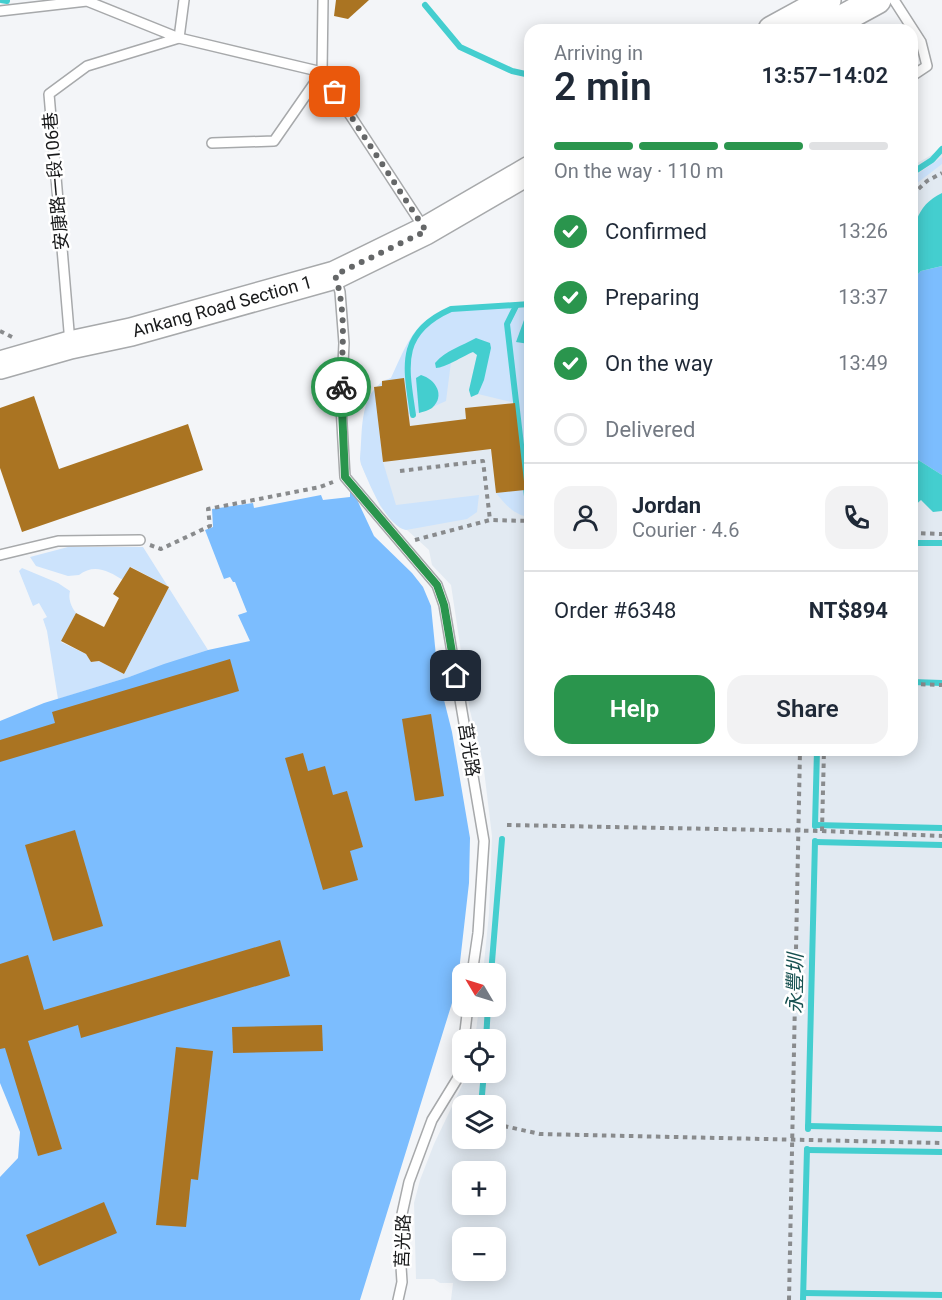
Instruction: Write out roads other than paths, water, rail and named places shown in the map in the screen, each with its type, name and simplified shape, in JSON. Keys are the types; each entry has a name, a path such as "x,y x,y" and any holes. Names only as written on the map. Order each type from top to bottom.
{"main road":[{"path":"783,24 827,0"},
{"path":"833,24 878,0"},
{"name":"Ankang Road Section 1","path":"0,365 70,345 338,284 524,174"},
{"name":"Ankang Road Section 1","path":"0,383 338,284 457,234 524,193"}],"lane":[{"path":"179,38 184,0"},
{"path":"323,0 322,72 426,231"},
{"path":"894,0 909,24"},
{"path":"0,11 87,1 179,38 322,72"},
{"path":"918,37 927,66 918,72"},
{"name":"安康路一段106巷","path":"70,345 49,94 87,66 179,38"},
{"path":"212,143 274,141 322,72"},
{"name":"莒光路","path":"338,284 344,343 341,406 345,477 437,585 444,605 484,841 478,933 474,963"},
{"path":"0,555 58,541 140,540"},
{"name":"莒光路","path":"398,1300 402,1282 400,1251 402,1214 409,1182 432,1120 455,1083"}],"waterway":[{"path":"1,0 7,1"},
{"name":"永豐圳","path":"425,5 460,47 512,71 524,74"},
{"name":"永豐圳","path":"918,169 932,160 942,149"},
{"path":"413,415 408,382 409,353 413,340 421,329 434,318 451,309 524,304"},
{"path":"516,306 507,324 524,471"},
{"path":"918,543 942,543"},
{"path":"918,682 942,683"},
{"name":"永豐圳","path":"815,826 817,756"},
{"path":"815,825 942,828"},
{"path":"492,963 502,839"},
{"name":"永豐圳","path":"808,1129 815,841"},
{"path":"815,842 942,845"},
{"path":"487,1017 487,1029"},
{"path":"482,1095 483,1083"},
{"path":"808,1126 942,1129"},
{"name":"永豐圳","path":"803,1300 807,1149"},
{"path":"807,1150 942,1152"},
{"path":"804,1293 942,1295"}]}
